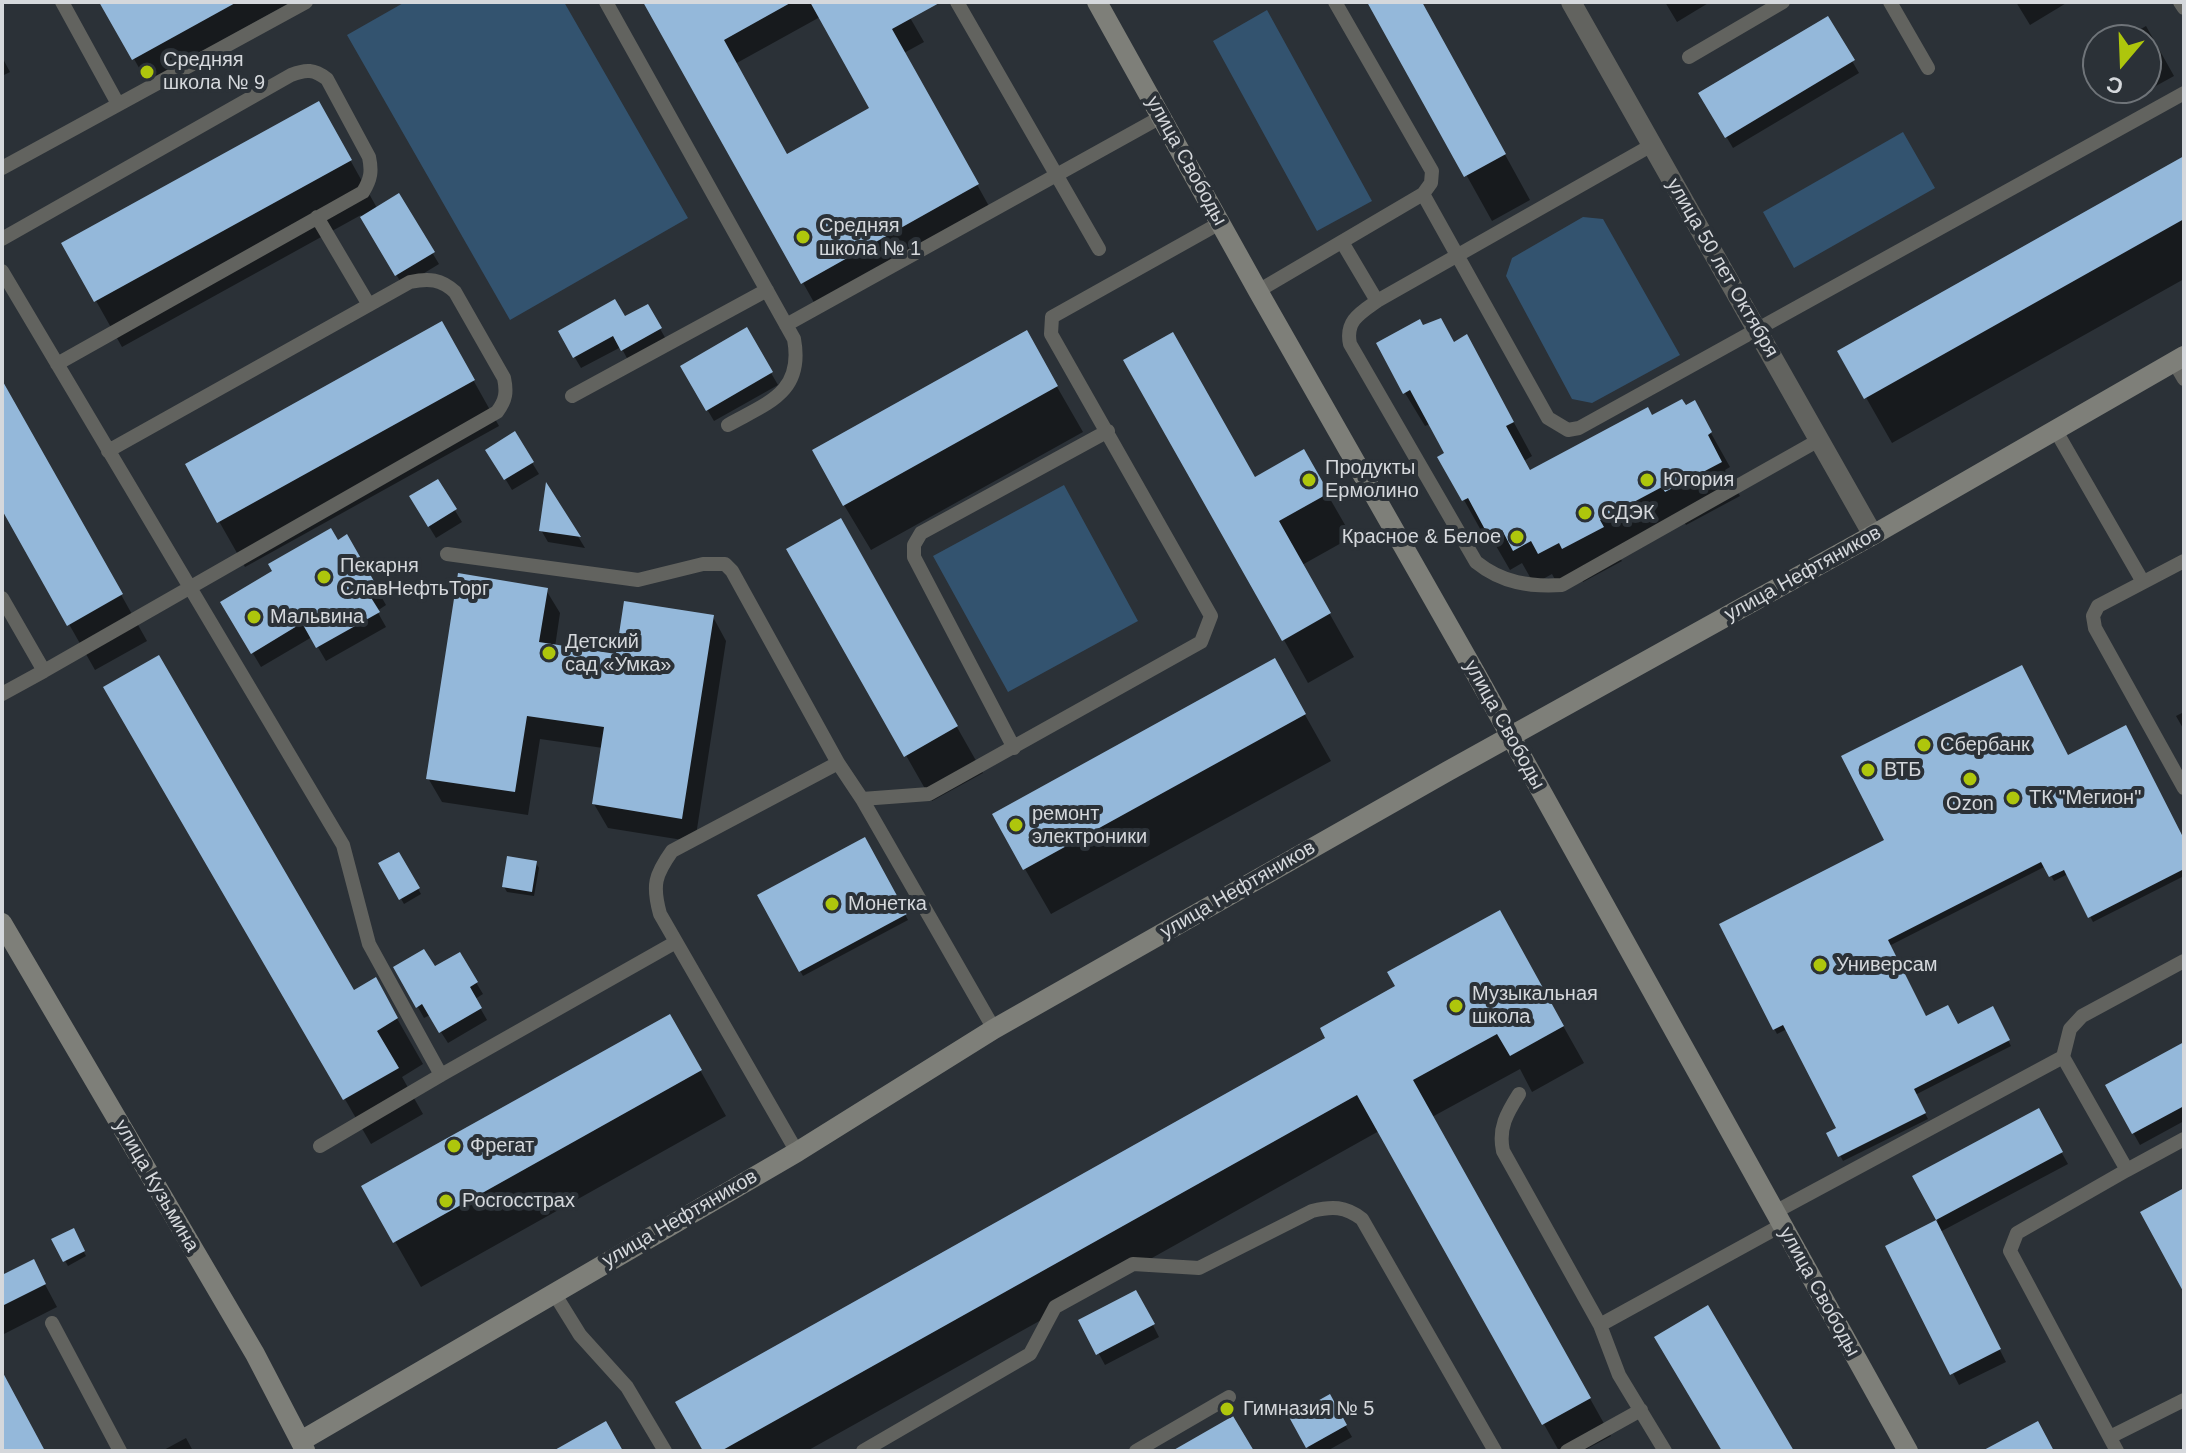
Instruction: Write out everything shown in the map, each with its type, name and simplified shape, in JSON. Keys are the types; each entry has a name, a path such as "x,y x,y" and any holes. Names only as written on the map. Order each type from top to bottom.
{"main road":[{"name":"улица Свободы","path":"1097,2 1908,1451"},
{"name":"улица Нефтяников","path":"303,1446 554,1293 797,1152 994,1029 1510,736 2056,431 2181,365"},
{"name":"улица Кузьмина","path":"2,923 255,1354 303,1446"}],"street":[{"name":"улица 50 лет Октября","path":"1571,2 1873,535"}],"lane":[{"path":"62,2 118,104"},
{"path":"2,168 306,2"},
{"path":"606,2 794,339 794,373 789,385 780,395 728,425"},
{"path":"957,2 1099,249"},
{"path":"1258,291 1423,194 1431,183 1432,171 1335,2"},
{"path":"1689,57 1783,2"},
{"path":"1890,2 1928,68"},
{"path":"2180,2 2184,8"},
{"path":"2,239 304,70 316,70 327,79 369,157 372,169 370,181 363,192 57,364"},
{"path":"1423,194 1548,418 1568,430 1579,428 1758,331 2184,93"},
{"path":"786,325 1161,117"},
{"path":"1652,145 1377,301 1350,324 1347,334 1350,344 1476,562 1503,579 1524,585 1562,585 1819,440"},
{"path":"317,217 369,305"},
{"path":"862,799 929,794 1201,642 1211,616 1051,334 1052,317 1220,223"},
{"path":"1342,242 1377,301"},
{"path":"2,271 343,845 369,944 441,1075"},
{"path":"2,694 497,412 505,401 504,378 455,292 444,282 425,279 410,282 108,451"},
{"path":"572,396 767,290"},
{"path":"1014,748 914,557 914,545 921,533 1108,431"},
{"path":"2056,431 2143,582"},
{"path":"447,554 638,580 703,564 725,564 732,571 838,763 862,799 994,1029"},
{"path":"2184,561 2098,606 2093,616 2095,628 2184,788"},
{"path":"2,598 44,671"},
{"path":"797,1152 660,914 654,885 659,869 672,851 838,763"},
{"path":"320,1146 676,942"},
{"path":"2127,1170 2063,1057 2070,1029 2082,1016 2184,961"},
{"path":"1600,1325 1779,1218 2063,1057"},
{"path":"1519,1094 1504,1119 1503,1151 1600,1325 1619,1375 1665,1451"},
{"path":"2117,1451 2010,1251 2017,1233 2184,1139"},
{"path":"863,1451 1030,1354 1055,1307 1133,1264 1199,1268 1312,1211 1331,1206 1351,1211 1362,1219 1495,1451"},
{"path":"554,1293 580,1335 627,1387 665,1451"},
{"path":"52,1323 120,1451"},
{"path":"1136,1451 1229,1397"},
{"path":"2110,1437 2184,1400"},
{"path":"1567,1451 1641,1410"}],"shaded area":[{"path":"405,2 564,2 688,218 510,320 347,35"},
{"path":"1267,10 1372,201 1317,231 1213,41"},
{"path":"1903,132 1935,188 1794,268 1763,212"},
{"path":"1583,217 1603,219 1680,355 1592,403 1572,399 1506,276 1512,258"},
{"path":"1064,485 1138,621 1008,692 933,556"}],"building":[{"path":"99,2 237,2 132,60"},
{"path":"643,2 792,2 724,40 787,154 869,108 810,2 941,2 892,29 979,184 801,284"},
{"path":"1367,2 1422,2 1506,154 1464,177"},
{"path":"1828,16 1855,60 1725,138 1698,93"},
{"path":"319,101 352,160 94,302 61,243"},
{"path":"2184,156 2184,219 1864,399 1837,351"},
{"path":"399,193 435,252 395,276 360,217"},
{"path":"615,299 625,316 648,304 662,328 621,351 613,336 573,358 558,331"},
{"path":"1441,318 1454,342 1467,334 1514,422 1506,426 1530,470 1648,407 1652,415 1682,399 1686,405 1695,400 1712,432 1708,435 1722,462 1665,492 1662,487 1600,520 1604,527 1562,549 1559,543 1538,554 1531,541 1513,551 1502,530 1489,537 1468,498 1462,501 1437,457 1444,453 1410,390 1403,394 1376,343 1420,319 1423,325"},
{"path":"442,321 475,380 217,523 185,464"},
{"path":"747,327 773,372 706,411 680,366"},
{"path":"1027,330 1058,386 843,506 812,450"},
{"path":"1173,332 1255,477 1304,449 1329,493 1279,521 1331,613 1282,641 1123,360"},
{"path":"2,380 123,594 67,626 2,510"},
{"path":"515,431 534,462 504,480 485,450"},
{"path":"438,479 457,509 428,527 409,496"},
{"path":"546,482 581,537 539,531"},
{"path":"841,518 958,726 904,757 786,549"},
{"name":"Пекарня СлавНефтьТорг","path":"331,528 338,540 347,534 379,590 370,596 380,612 316,648 302,623 251,654 220,602 272,571 268,564"},
{"path":"458,573 548,588 539,642 616,654 624,601 714,615 682,819 592,804 604,727 527,716 515,792 426,779"},
{"path":"159,655 354,990 376,977 398,1018 377,1031 399,1068 343,1100 103,687"},
{"path":"1275,658 1306,714 1023,870 992,814"},
{"path":"2022,665 2068,755 2126,725 2184,839 2184,869 2088,918 2064,870 2049,877 2041,862 1888,940 1926,1016 1948,1005 1958,1024 1993,1006 2010,1040 1914,1089 1926,1113 1838,1157 1826,1133 1836,1128 1783,1025 1773,1030 1719,924 1884,840 1841,756"},
{"name":"Монетка","path":"865,837 907,914 799,972 757,895"},
{"path":"399,852 420,888 399,900 378,863"},
{"path":"507,856 537,861 532,892 502,887"},
{"path":"1500,910 1564,1026 1510,1056 1497,1034 1413,1080 1591,1398 1542,1425 1357,1095 721,1451 703,1451 675,1402 1325,1038 1320,1028 1395,986 1387,972"},
{"path":"424,949 435,966 460,952 478,982 470,987 482,1008 439,1033 422,1004 416,1008 393,967"},
{"path":"670,1014 702,1070 393,1243 361,1186"},
{"path":"2184,1042 2184,1106 2132,1134 2105,1085"},
{"path":"2039,1108 2063,1152 1936,1220 1912,1176"},
{"path":"2184,1188 2184,1293 2140,1212"},
{"path":"1936,1220 2001,1349 1950,1375 1885,1246"},
{"path":"74,1228 85,1251 63,1262 51,1239"},
{"path":"34,1259 46,1284 2,1306 2,1275"},
{"path":"1136,1290 1155,1324 1096,1355 1078,1320"},
{"path":"1708,1305 1794,1451 1722,1451 1654,1337"},
{"path":"2,1371 45,1451 2,1451"},
{"path":"1330,1394 1347,1425 1306,1448 1289,1417"},
{"path":"1233,1416 1254,1451 1172,1451"},
{"path":"606,1421 623,1451 553,1451"},
{"path":"2038,1421 2054,1451 1982,1451"}],"place":[{"name":"Средняя школа № 9","path":"147,72"},
{"name":"Средняя школа № 1","path":"803,237"},
{"name":"Продукты Ермолино","path":"1309,480"},
{"name":"Югория","path":"1647,480"},
{"name":"СДЭК","path":"1585,513"},
{"name":"Красное & Белое","path":"1517,537"},
{"name":"Пекарня СлавНефтьТорг","path":"324,577"},
{"name":"Мальвина","path":"254,617"},
{"name":"Детский сад «Умка»","path":"549,653"},
{"name":"Сбербанк","path":"1924,745"},
{"name":"ВТБ","path":"1868,770"},
{"name":"Ozon","path":"1970,779"},
{"name":"ТК \"Мегион\"","path":"2013,798"},
{"name":"ремонт электроники","path":"1016,825"},
{"name":"Монетка","path":"832,904"},
{"name":"Универсам","path":"1820,965"},
{"name":"Музыкальная школа","path":"1456,1006"},
{"name":"Фрегат","path":"454,1146"},
{"name":"Росгосстрах","path":"446,1201"},
{"name":"Гимназия № 5","path":"1227,1409"}]}
